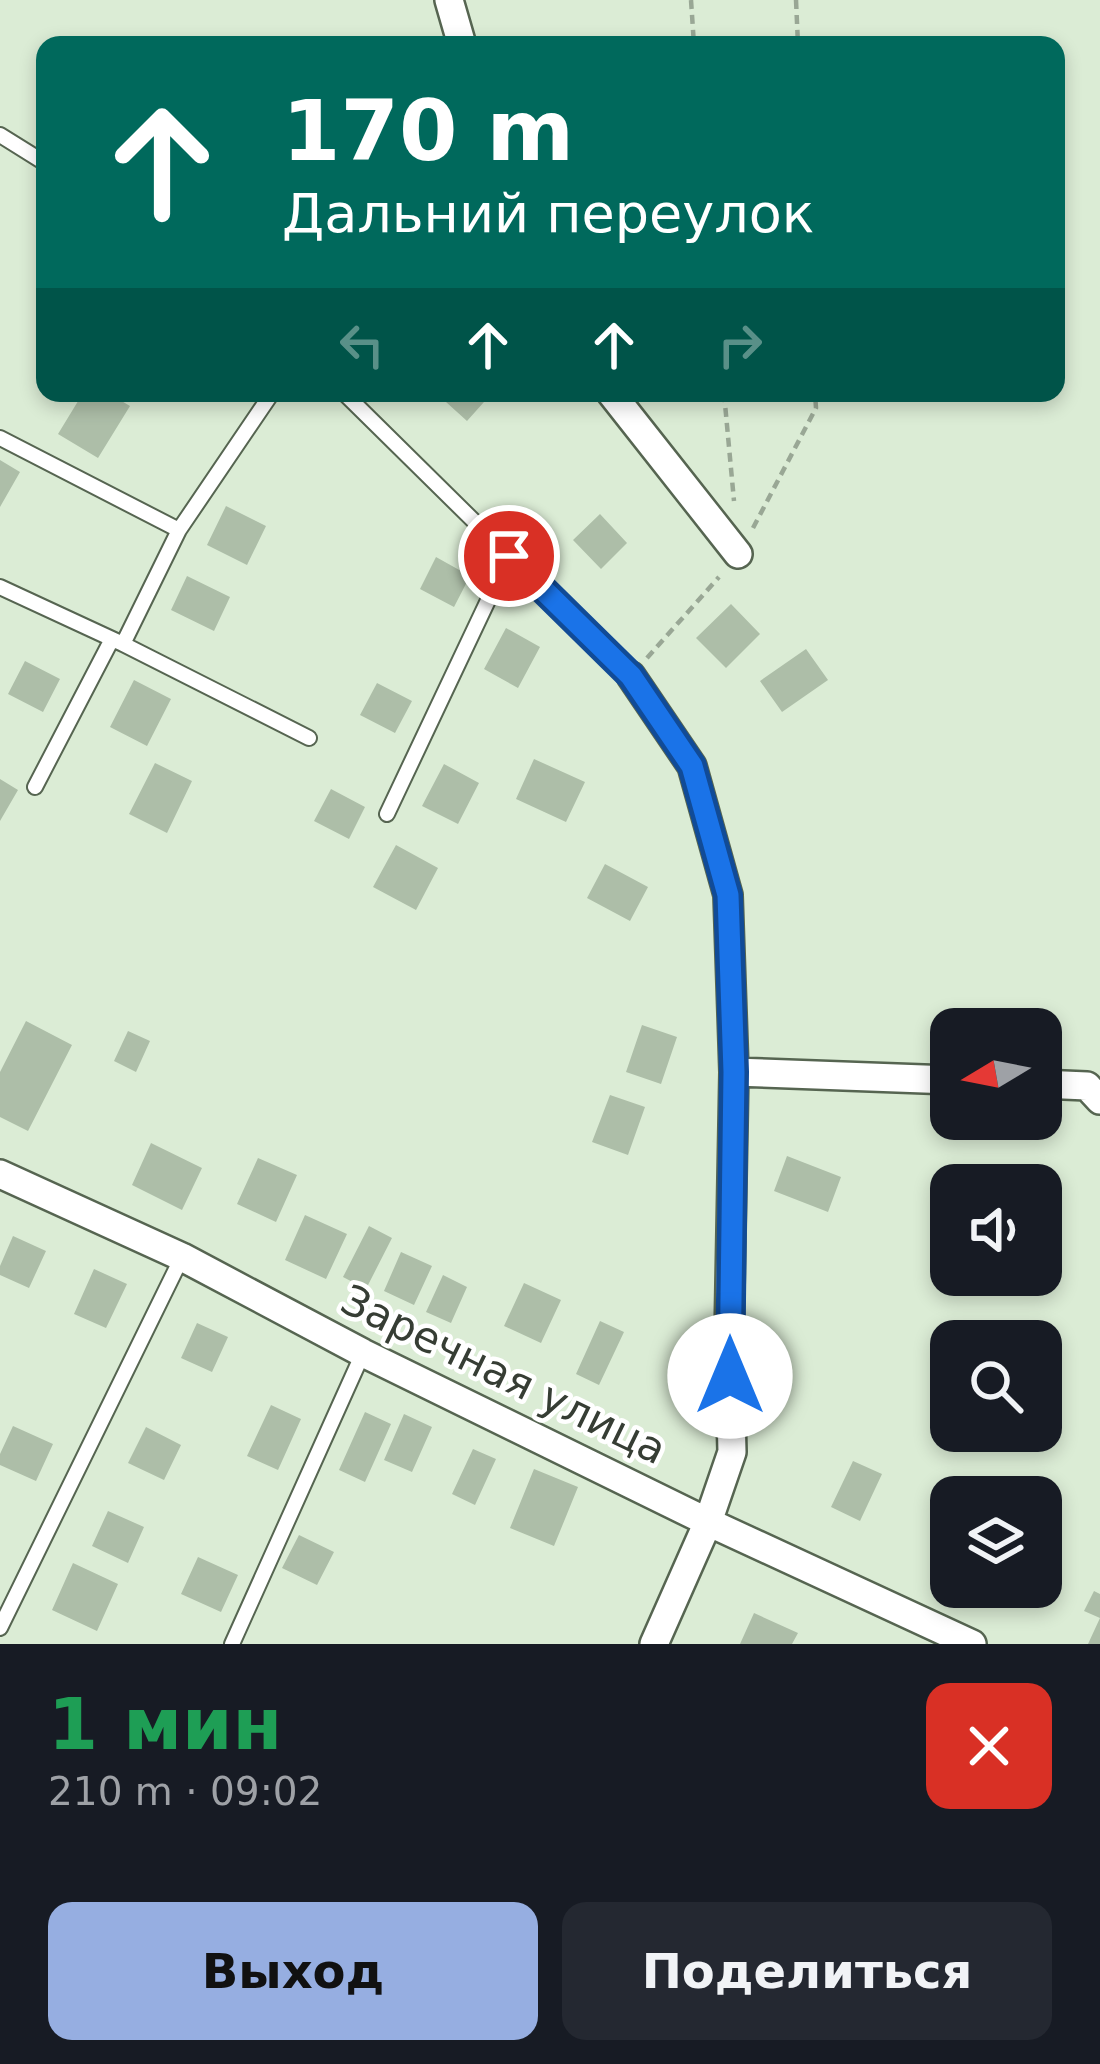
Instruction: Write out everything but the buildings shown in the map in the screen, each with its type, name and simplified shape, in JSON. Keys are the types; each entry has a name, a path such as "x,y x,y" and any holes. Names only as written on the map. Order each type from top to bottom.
{"street":[{"path":"449,0 459,36"},
{"path":"618,402 739,554"},
{"path":"631,676 692,766 728,895 734,1072 731,1452 708,1522 654,1644"},
{"path":"734,1072 930,1079"},
{"path":"1062,1085 1087,1086 1100,1100"},
{"name":"Заречная улица","path":"0,1174 182,1257 363,1353 708,1522 972,1644"}],"lane":[{"path":"0,135 36,158"},
{"path":"35,787 179,530 266,402"},
{"path":"353,402 631,676"},
{"path":"0,438 179,530"},
{"path":"387,814 509,556"},
{"path":"0,587 309,738"},
{"path":"0,1628 182,1257"},
{"path":"232,1644 363,1353"}],"path":[{"path":"691,0 693,36"},
{"path":"796,0 798,36"},
{"path":"739,554 816,402"}],"route":[{"path":"509,556 631,676 692,766 728,895 734,1072 730,1376"}]}
